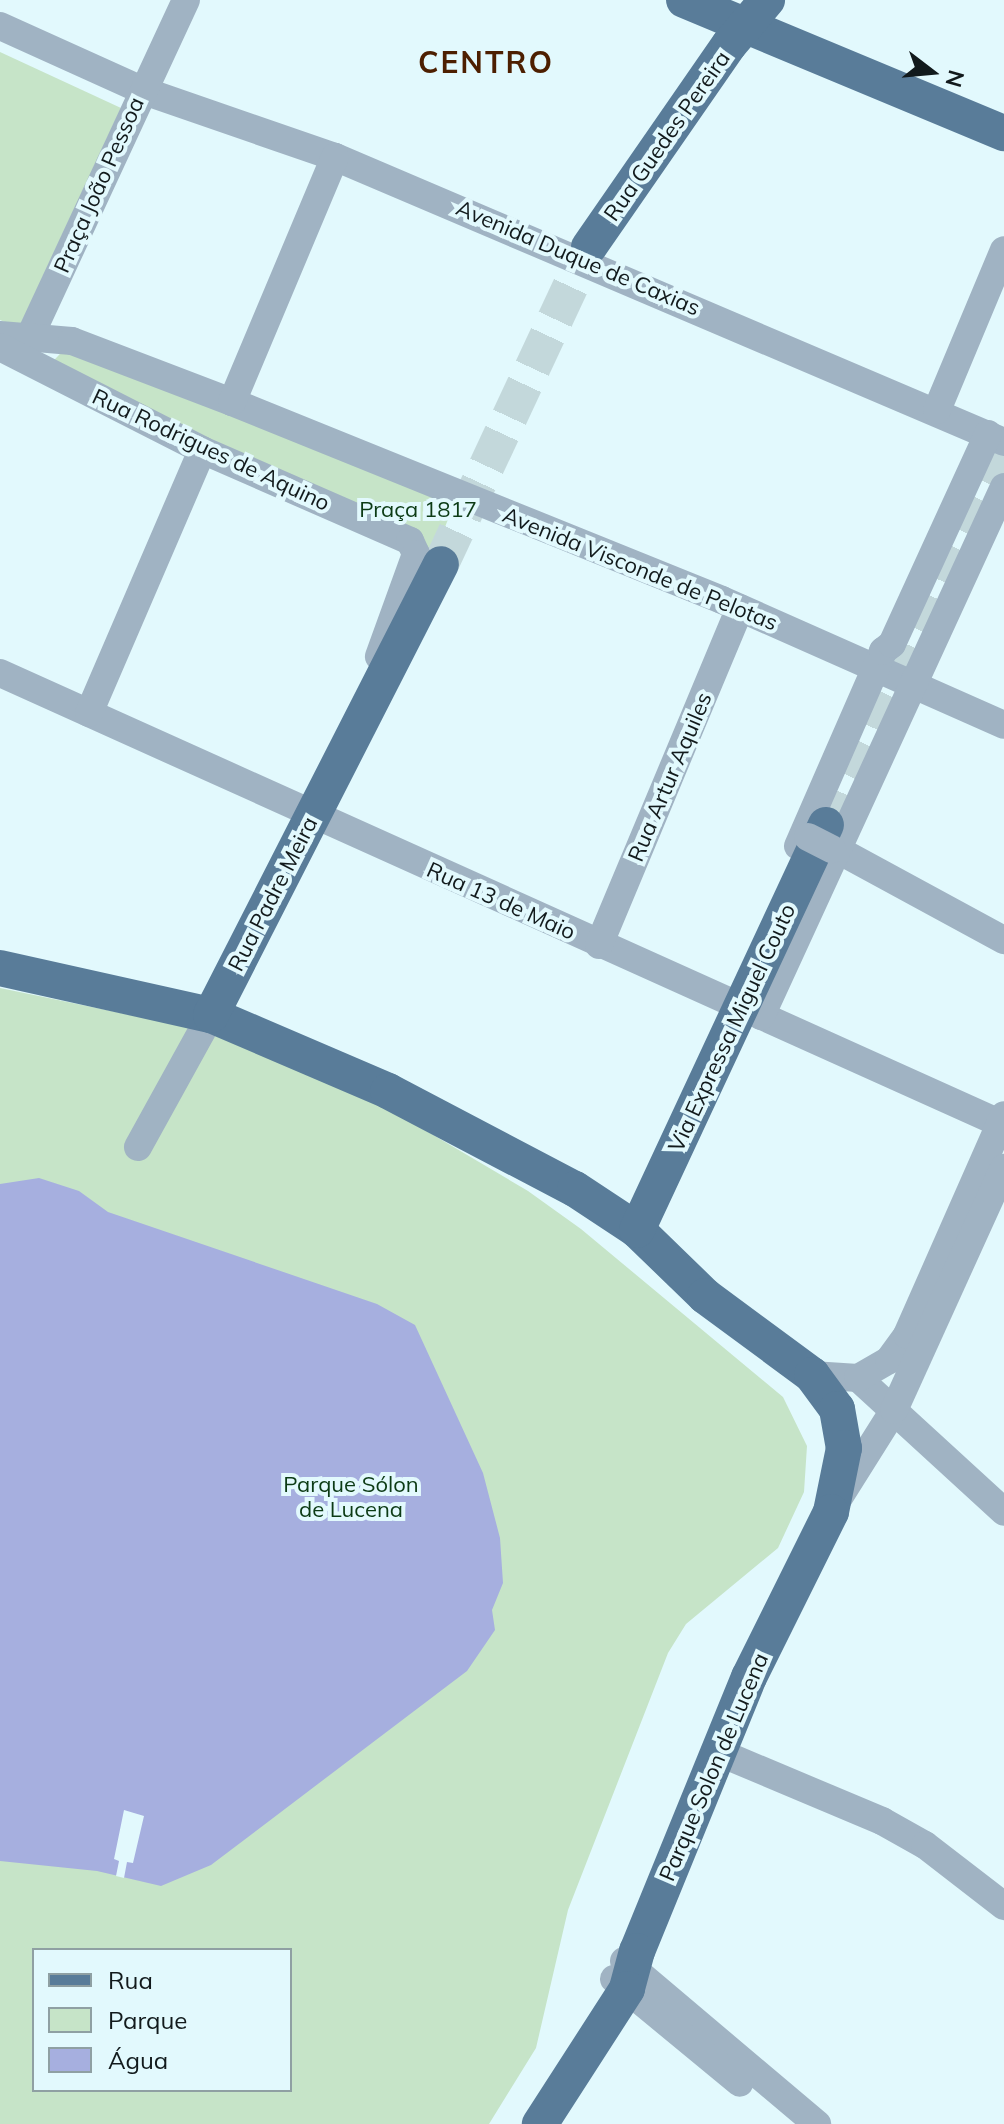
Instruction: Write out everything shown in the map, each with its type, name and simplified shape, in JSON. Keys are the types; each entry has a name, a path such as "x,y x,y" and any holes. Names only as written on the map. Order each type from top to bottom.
{"main road":[{"path":"684,0 756,13 1004,133"},
{"name":"Rua Guedes Pereira","path":"589,247 756,13"},
{"name":"Rua Padre Meira","path":"211,1015 335,773 429,559"},
{"name":"Via Expressa Miguel Couto","path":"637,1230 826,840"},
{"path":"0,968 211,1015 388,1091 575,1189 637,1230 705,1296 812,1375 837,1409 844,1434 841,1477 831,1512"},
{"name":"Parque Solon de Lucena","path":"540,2124 628,1969 718,1752 831,1512"},
{"path":"521,2124 628,1969"}],"street":[{"path":"144,91 186,0"},
{"name":"Praça João Pessoa","path":"0,26 144,91 31,334"},
{"name":"Avenida Duque de Caxias","path":"144,91 335,157 937,410 996,438"},
{"path":"232,402 335,157"},
{"path":"937,410 1004,250"},
{"name":"Avenida Visconde de Pelotas","path":"0,335 31,334 72,341 232,402 740,608 886,656 913,685 1004,725"},
{"name":"Rua Rodrigues de Aquino","path":"0,347 202,450 410,541 429,559"},
{"path":"743,1009 886,656 934,553 996,438"},
{"path":"89,713 202,450"},
{"path":"1004,487 913,685 826,840 1004,940"},
{"path":"934,553 967,568"},
{"name":"Rua Artur Aquiles","path":"599,945 740,608"},
{"name":"Rua 13 de Maio","path":"0,673 599,945 1003,1121"},
{"path":"138,1147 211,1015"},
{"path":"812,1375 858,1378 889,1360 907,1335 1003,1121"},
{"name":"Parque Solon de Lucena","path":"831,1512 894,1410 1004,1168"},
{"path":"858,1378 1004,1512"},
{"path":"718,1752 882,1821 925,1845 1004,1906"},
{"path":"628,1969 736,2068 788,2124"},
{"path":"736,2068 817,2124"}],"green space":[{"path":"0,52 121,108 19,328 0,320"},
{"name":"Praça 1817","path":"72,341 458,494 432,560 44,371"},
{"name":"Parque Sólon de Lucena","path":"0,988 237,1037 362,1093 528,1191 581,1229 783,1397 807,1446 804,1492 778,1548 686,1624 668,1653 568,1910 536,2048 489,2124 0,2124"}],"water":[{"path":"39,1178 79,1191 108,1212 377,1304 415,1325 483,1473 500,1538 503,1583 492,1610 495,1630 467,1671 211,1865 161,1886 97,1871 0,1861 0,1184"}],"pier":[{"path":"124,1810 144,1816 133,1863 127,1862 124,1878 116,1876 119,1861 114,1859"}],"tunnel":[{"path":"441,564 589,247"},
{"path":"826,825 1004,446"}],"district":[{"name":"CENTRO","path":"486,62"}]}
